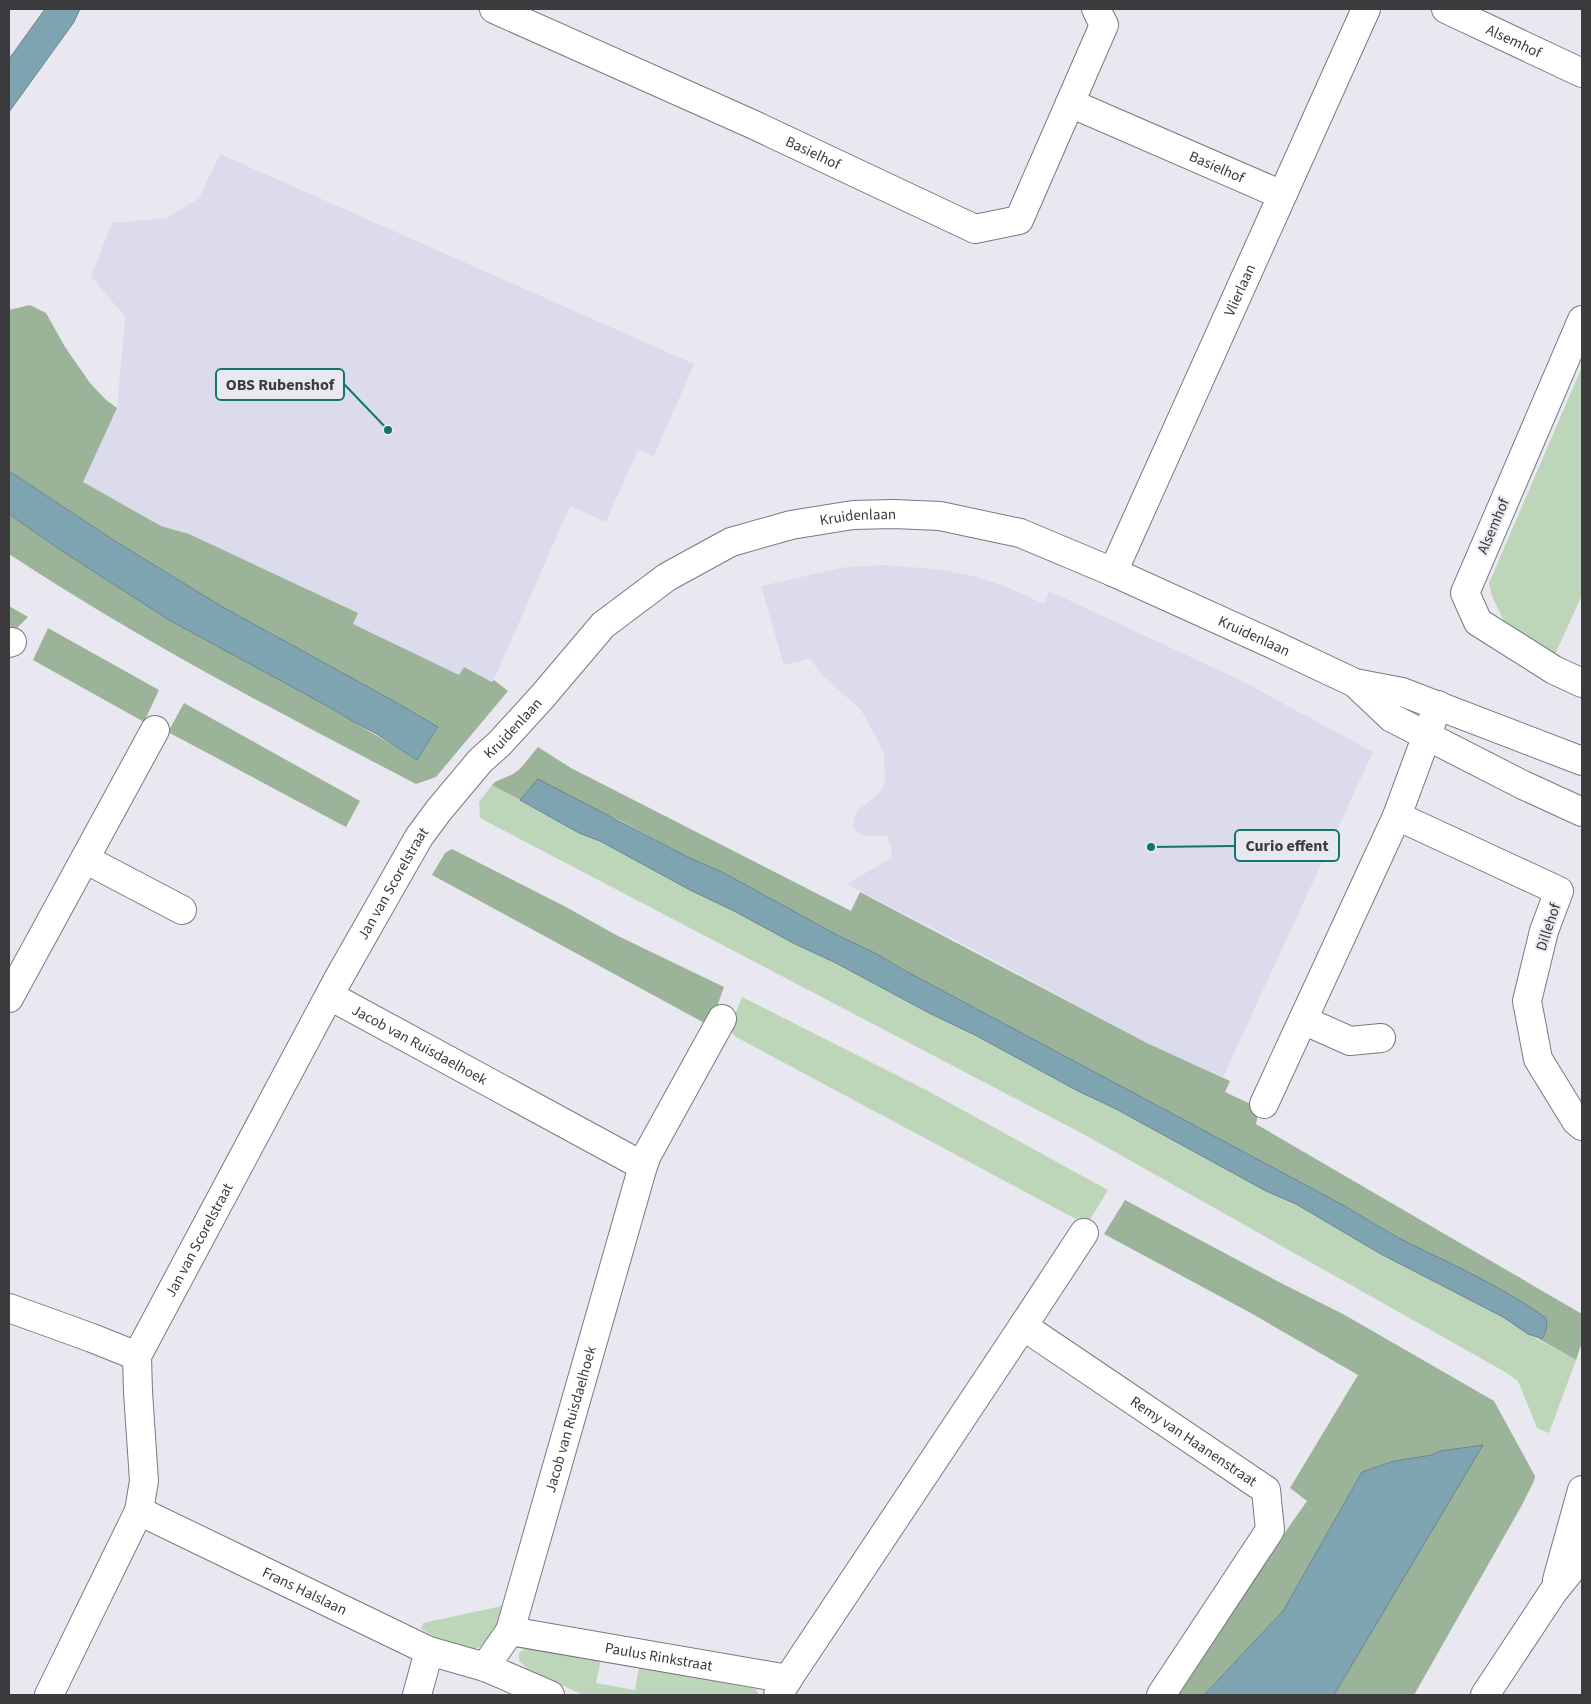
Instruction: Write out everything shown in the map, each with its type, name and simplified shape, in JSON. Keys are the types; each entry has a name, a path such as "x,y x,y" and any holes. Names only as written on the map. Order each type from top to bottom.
{"street":[{"name":"Basielhof","path":"494,9 752,124 975,228 1019,220 1104,25 1096,9"},
{"name":"Vlierlaan","path":"1113,572 1366,9"},
{"name":"Alsemhof","path":"1446,9 1582,73"},
{"name":"Basielhof","path":"1070,103 1282,195"},
{"name":"Alsemhof","path":"1582,320 1465,593 1478,622 1554,670 1582,683"},
{"name":"Kruidenlaan","path":"439,810 480,761 499,744 542,697 603,625 667,577 731,542 791,525 853,515 940,516 1020,533 1270,642 1355,683 1402,692 1582,761"},
{"name":"Kruidenlaan","path":"1355,683 1392,718 1523,785 1582,812"},
{"path":"1264,1104 1397,816 1438,706"},
{"path":"9,998 155,730"},
{"name":"Jan van Scorelstraat","path":"50,1695 139,1511 144,1481 137,1356 330,996 419,837 439,810"},
{"name":"Dillehof","path":"1397,816 1559,891 1544,931 1527,1001 1538,1059 1576,1121 1582,1126"},
{"path":"85,859 182,910"},
{"name":"Jacob van Ruisdaelhoek","path":"330,996 643,1166"},
{"name":"Jacob van Ruisdaelhoek","path":"486,1667 510,1631 647,1155 722,1019"},
{"path":"1303,1020 1350,1041 1381,1038"},
{"path":"783,1687 1084,1232"},
{"path":"9,1308 137,1356"},
{"name":"Remy van Haanenstraat","path":"1023,1326 1266,1490 1270,1530 1161,1695"},
{"path":"1553,1592 1582,1490"},
{"name":"Frans Halslaan","path":"139,1511 429,1651"},
{"path":"1485,1695 1553,1592 1582,1556"},
{"name":"Paulus Rinkstraat","path":"510,1631 783,1687"},
{"path":"416,1695 429,1651 486,1667 550,1695"}],"shaded area":[{"path":"220,154 694,364 654,456 638,450 606,522 570,506 493,682 464,667 459,676 353,624 358,613 189,534 161,526 82,482 117,408 125,317 91,276 112,223 167,218 199,198"},
{"path":"885,565 935,569 969,575 1005,586 1044,604 1049,591 1242,681 1373,752 1223,1077 1147,1043 969,947 846,884 892,858 887,836 864,836 855,830 853,821 857,811 879,793 885,783 884,755 861,710 823,676 810,659 784,665 761,586 846,567"}],"green space":[{"path":"30,305 46,313 65,347 90,383 105,399 117,408 83,482 161,526 189,534 358,613 353,624 459,675 464,667 492,682 494,680 508,691 436,777 416,784 364,757 159,646 58,586 9,554 9,514 62,551 169,620 331,708 417,760 438,728 399,704 221,606 115,541 9,471 9,310"},
{"path":"1582,367 1582,595 1553,659 1505,623 1492,596 1489,583"},
{"path":"9,606 28,617 9,636"},
{"path":"48,628 159,690 144,722 33,660"},
{"path":"184,703 360,801 346,827 168,732"},
{"path":"538,747 571,768 851,911 860,892 1147,1043 1230,1081 1225,1092 1259,1108 1256,1124 1582,1314 1582,1342 1576,1360 1539,1339 1542,1339 1546,1319 1500,1289 1381,1228 1343,1205 877,954 837,935 724,873 690,858 619,820 594,809 530,788 520,800 492,785 496,781 517,771"},
{"path":"492,785 579,833 600,841 690,890 836,963 1076,1090 1116,1109 1266,1191 1296,1204 1379,1253 1503,1317 1528,1334 1576,1360 1549,1433 1537,1428 1518,1381 1505,1372 1085,1135 480,818 479,802"},
{"path":"452,849 566,907 616,935 724,987 710,1026 432,875 445,853"},
{"path":"742,997 928,1091 1108,1190 1087,1225 736,1037 729,1030"},
{"path":"1125,1200 1343,1314 1494,1401 1535,1476 1534,1481 1414,1695 1334,1695 1482,1445 1440,1451 1432,1455 1394,1461 1362,1472 1283,1611 1204,1695 1172,1695 1307,1501 1290,1488 1358,1375 1249,1312 1104,1234"},
{"path":"502,1606 493,1637 489,1642 476,1649 460,1651 421,1629 423,1623"},
{"path":"526,1648 601,1660 596,1683 635,1690 639,1667 756,1689 759,1695 583,1695 528,1669 519,1661 519,1653"}],"water":[{"path":"45,9 80,9 74,22 9,112 9,59"},
{"path":"9,471 115,541 221,606 438,727 417,760 331,708 169,620 62,551 9,514"},
{"path":"538,779 690,858 724,873 837,935 877,954 1343,1205 1381,1228 1500,1289 1546,1318 1545,1334 1542,1339 1528,1334 1503,1317 1379,1253 1296,1204 1266,1191 975,1035 690,890 600,841 579,833 520,800"},
{"path":"1483,1445 1334,1695 1204,1695 1283,1611 1362,1472 1394,1461 1432,1455 1440,1451"}],"place":[{"name":"OBS Rubenshof","path":"388,430"},
{"name":"Curio effent","path":"1151,847"}]}
